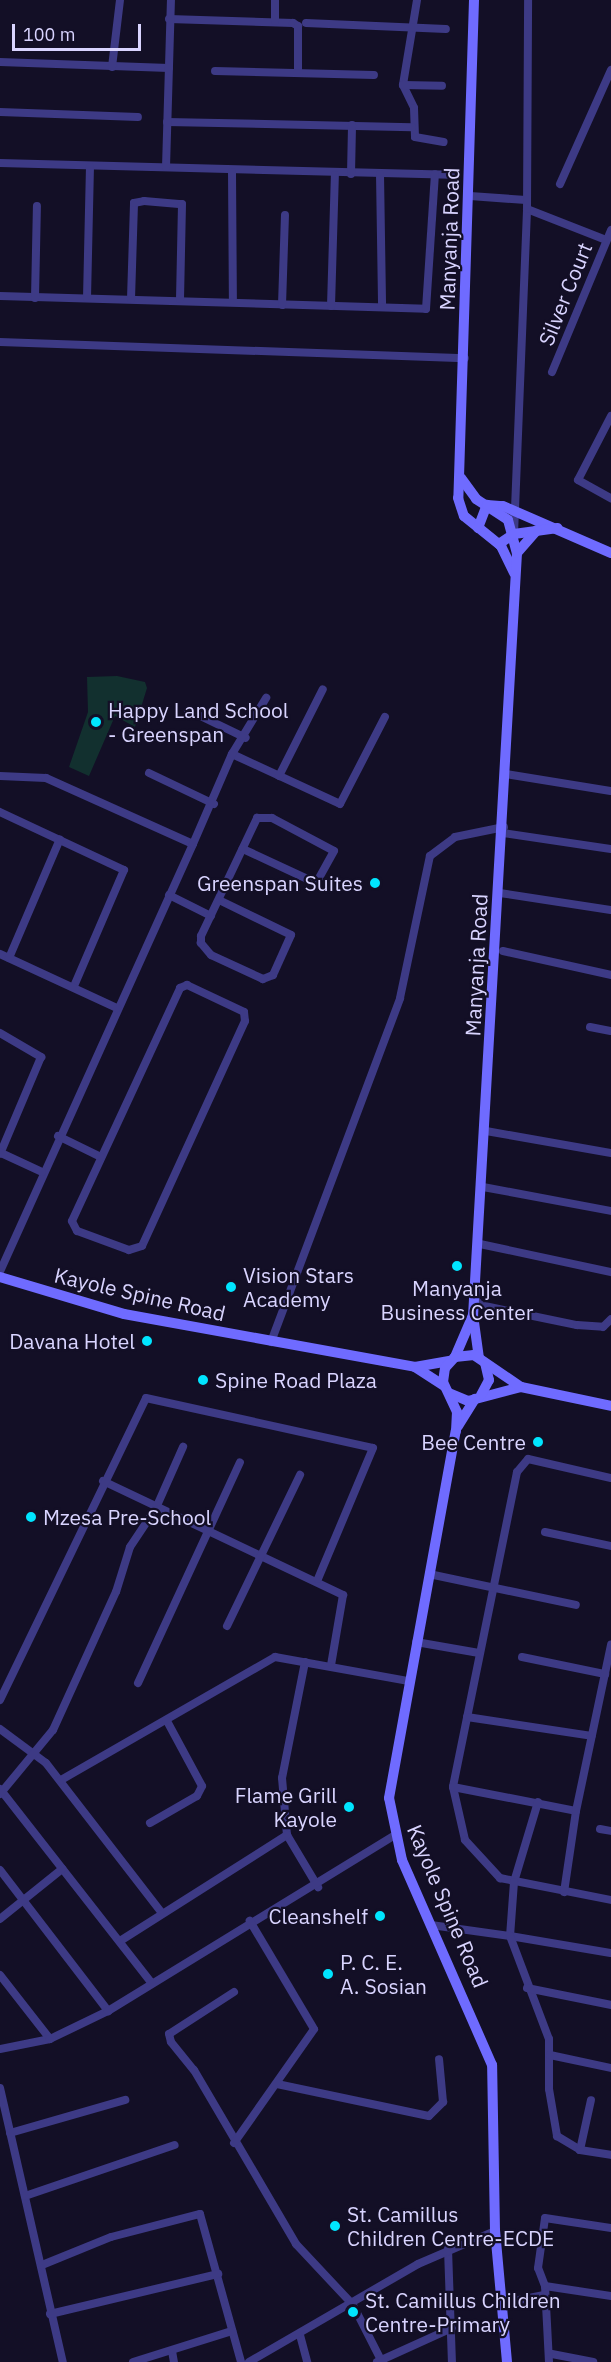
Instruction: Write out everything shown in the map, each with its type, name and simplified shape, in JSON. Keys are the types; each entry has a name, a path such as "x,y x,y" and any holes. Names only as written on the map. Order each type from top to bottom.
{"main road":[{"name":"Manyanja Road","path":"474,0 460,510 499,544 514,573"},
{"name":"Manyanja Road","path":"461,478 472,495 505,516 514,534 517,553 514,573 504,830 480,1244 473,1315 482,1361"},
{"path":"478,528 487,505 559,528 611,552"},
{"path":"499,544 514,534 559,528"},
{"path":"517,553 537,530"},
{"name":"Kayole Spine Road","path":"0,1277 124,1314 415,1367"},
{"path":"456,1431 457,1412 447,1390 452,1359 473,1315"},
{"path":"415,1367 452,1359 482,1361 521,1387 611,1406"},
{"path":"456,1431 489,1380 482,1361"},
{"path":"415,1367 461,1400 521,1387"},
{"name":"Kayole Spine Road","path":"456,1431 392,1773 394,1836 492,2065 495,2231 499,2304 507,2362"}],"street":[{"path":"112,67 120,0"},
{"path":"166,167 171,0"},
{"path":"274,21 275,0"},
{"path":"417,0 416,29 403,85 414,108 412,127 419,140 444,142"},
{"path":"514,534 517,513 527,209 528,0"},
{"path":"170,19 274,21 298,26 298,74"},
{"path":"306,23 446,29"},
{"path":"0,62 169,68"},
{"path":"561,184 611,70"},
{"path":"215,71 374,75"},
{"path":"403,85 442,86"},
{"path":"0,112 138,117"},
{"path":"167,122 412,127"},
{"path":"351,174 352,125"},
{"path":"0,163 90,167 166,167 232,172 335,175 451,175"},
{"path":"87,298 90,167"},
{"path":"232,172 233,302"},
{"path":"380,174 382,307"},
{"path":"0,296 180,299 282,305 382,307 429,305 435,174"},
{"path":"332,306 335,175"},
{"path":"470,196 526,200"},
{"path":"131,299 134,203 144,201 182,204 180,299"},
{"path":"35,298 37,206"},
{"path":"527,209 606,240"},
{"path":"282,305 285,215"},
{"name":"Silver Court","path":"552,372 611,230"},
{"path":"0,342 465,358"},
{"path":"611,416 578,480 611,498"},
{"path":"279,776 323,690"},
{"path":"0,1272 58,1136 169,895 214,804 232,754 246,738 266,698"},
{"path":"188,710 246,738"},
{"path":"232,754 340,804 384,717"},
{"path":"149,773 214,804"},
{"path":"506,774 611,790"},
{"path":"0,776 46,778 193,844"},
{"path":"0,812 60,838 124,870 74,986"},
{"path":"219,900 291,935 273,975 263,979 205,949 201,936 219,900 243,849 258,818 265,815 334,851 316,883 243,849"},
{"path":"272,1342 400,998 430,856 455,837 504,830 611,849"},
{"path":"9,958 60,838"},
{"path":"500,893 611,910"},
{"path":"169,895 211,916"},
{"path":"503,951 611,975"},
{"path":"0,954 74,986 117,1008"},
{"path":"194,987 244,1012 245,1022 137,1249 72,1226 101,1157 180,988 194,987"},
{"path":"590,1027 611,1031"},
{"path":"0,1033 41,1057 0,1154 42,1172"},
{"path":"486,1131 611,1153"},
{"path":"58,1136 101,1157"},
{"path":"483,1187 610,1211"},
{"path":"480,1244 611,1272"},
{"path":"475,1299 480,1305 577,1325 603,1327 611,1319"},
{"path":"0,1700 103,1481 146,1398 373,1448 318,1579"},
{"path":"150,1981 1,1791 53,1730 116,1592 130,1547 156,1508 183,1447"},
{"path":"138,1683 240,1462"},
{"path":"611,1478 523,1462 490,1586 453,1787 461,1829 474,1854 500,1878 611,1900"},
{"path":"227,1626 300,1475"},
{"path":"103,1481 156,1508 318,1579 344,1600 331,1665"},
{"path":"545,1532 611,1546"},
{"path":"429,1574 576,1605"},
{"path":"416,1642 479,1653"},
{"path":"564,1892 576,1811 611,1645"},
{"path":"61,1780 275,1657 331,1665 409,1681"},
{"path":"522,1657 605,1674"},
{"path":"305,1662 283,1765 287,1834 318,1887"},
{"path":"467,1717 592,1736"},
{"path":"150,1823 197,1796 202,1786 167,1721"},
{"path":"0,1729 61,1780 162,1913"},
{"path":"453,1787 576,1811"},
{"path":"538,1802 514,1882 510,1936 527,1988 549,2039 556,2134 580,2150 611,2155"},
{"path":"600,1829 611,1831"},
{"path":"120,1941 287,1834"},
{"path":"0,2049 50,2039 108,2011 150,1981 250,1921 318,1887 394,1836"},
{"path":"0,1919 62,1869"},
{"path":"0,1870 108,2011"},
{"path":"234,2143 314,2029 250,1921"},
{"path":"431,1925 611,1953"},
{"path":"0,1975 50,2039"},
{"path":"527,1988 611,2005"},
{"path":"234,1992 169,2034 296,2244 353,2306 379,2361 452,2328"},
{"path":"550,2055 611,2068"},
{"path":"277,2084 429,2116 443,2102 439,2059"},
{"path":"0,2088 42,2265 50,2314 63,2362"},
{"path":"10,2133 125,2100"},
{"path":"580,2150 591,2100"},
{"path":"24,2196 175,2145"},
{"path":"42,2265 111,2237 199,2213 218,2274 240,2362"},
{"path":"593,2362 550,2358 545,2286 538,2268 545,2218 611,2228"},
{"path":"249,2362 353,2306 448,2249 495,2231"},
{"path":"448,2249 452,2362"},
{"path":"50,2314 218,2274"},
{"path":"545,2286 611,2296"},
{"path":"499,2304 544,2295"},
{"path":"133,2362 232,2331"},
{"path":"300,2335 307,2362"},
{"path":"172,2351 174,2362"}],"green space":[{"path":"117,676 145,682 147,688 135,727 115,716 89,776 69,767 88,712 87,677"}],"place":[{"name":"Happy Land School - Greenspan","path":"96,722"},
{"name":"Greenspan Suites","path":"375,883"},
{"name":"Manyanja Business Center","path":"457,1266"},
{"name":"Vision Stars Academy","path":"231,1287"},
{"name":"Davana Hotel","path":"147,1341"},
{"name":"Spine Road Plaza","path":"203,1380"},
{"name":"Bee Centre","path":"538,1442"},
{"name":"Mzesa Pre-School","path":"31,1517"},
{"name":"Flame Grill Kayole","path":"349,1807"},
{"name":"Cleanshelf","path":"380,1916"},
{"name":"P. C. E. A. Sosian","path":"328,1974"},
{"name":"St. Camillus Children Centre-ECDE","path":"335,2226"},
{"name":"St. Camillus Children Centre-Primary","path":"353,2312"}]}
